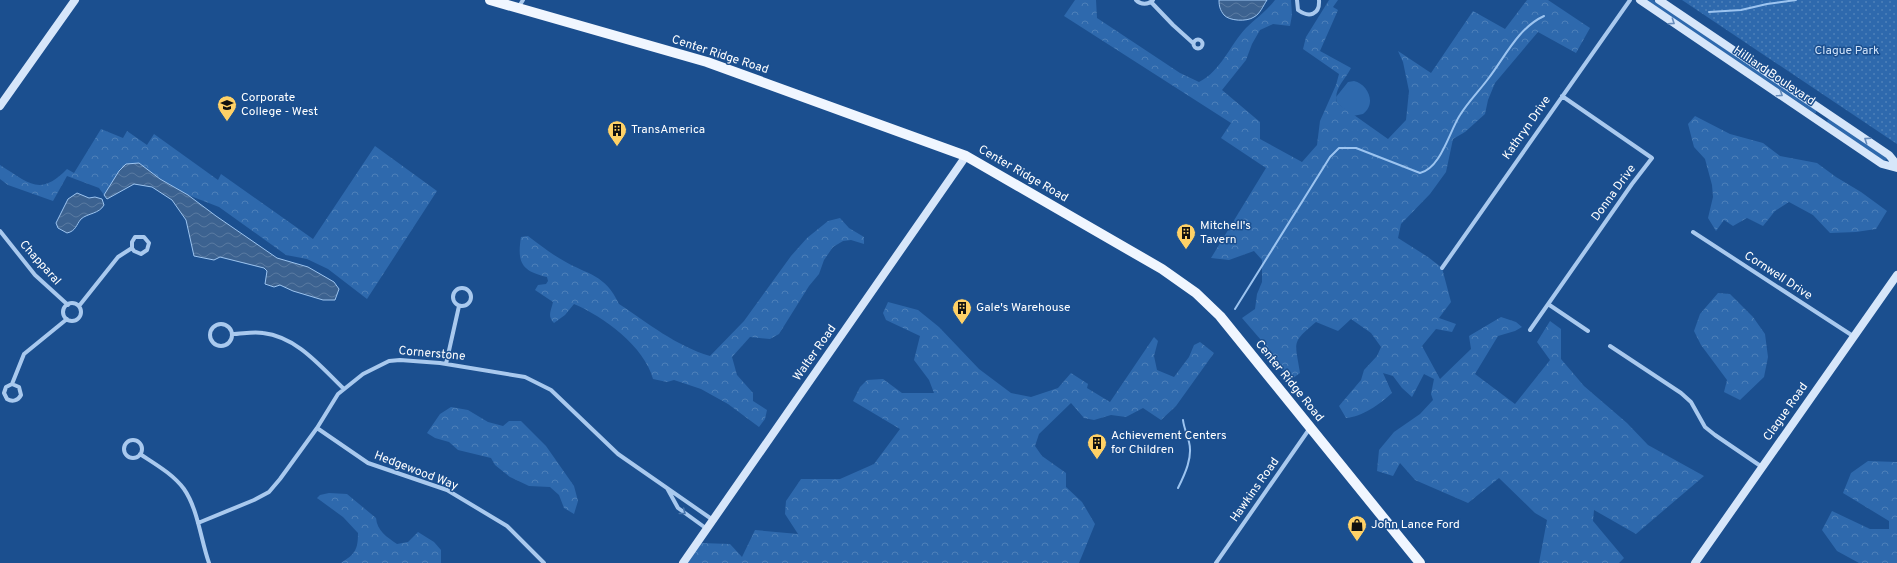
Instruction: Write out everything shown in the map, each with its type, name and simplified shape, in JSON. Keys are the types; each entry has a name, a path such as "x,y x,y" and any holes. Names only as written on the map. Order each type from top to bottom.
{"main road":[{"path":"0,106 75,0"},
{"name":"Center Ridge Road","path":"490,0 520,4 707,62 966,156 1162,269 1184,284 1220,316 1420,563"},
{"name":"Hilliard Boulevard","path":"1640,0 1882,164 1897,168"},
{"name":"Hilliard Boulevard","path":"1659,0 1889,155 1897,165"},
{"name":"Walter Road","path":"683,563 966,156"},
{"name":"Clague Road","path":"1695,563 1852,336 1897,275"}],"street":[{"path":"1136,0 1142,4 1152,1 1173,25 1193,43"},
{"path":"1297,0 1298,10 1304,14 1310,15 1317,11 1320,0"},
{"name":"Kathryn Drive","path":"1442,268 1630,0"},
{"name":"Donna Drive","path":"1530,330 1632,184 1652,158 1562,96"},
{"name":"Chapparal","path":"0,231 35,275 68,305"},
{"name":"Cornwell Drive","path":"1693,232 1852,336"},
{"path":"140,236 144,237 148,243 147,250 141,254 134,251 132,248 133,240 140,236"},
{"path":"79,306 118,257 132,248"},
{"path":"457,290 466,290 470,296 470,300 466,305 459,306 453,300 454,295 457,290"},
{"path":"67,319 64,312 68,305 74,304 79,306"},
{"path":"1548,304 1588,331"},
{"path":"67,319 71,321 79,319 81,314 79,306"},
{"path":"446,364 459,306"},
{"path":"12,384 17,385 21,391 20,397 13,401 7,399 4,393 6,387 12,384 24,354 67,319"},
{"path":"218,325 228,327 232,334 229,342 223,346 214,343 210,336 211,330 218,325"},
{"path":"232,334 261,332 279,336 291,341 344,388"},
{"path":"1610,346 1681,393 1691,402 1705,427 1762,467"},
{"name":"Cornerstone","path":"198,523 269,492 317,428 344,388 363,374 389,361 400,360 446,364 525,376 541,384 551,390 618,454 714,520"},
{"name":"Hedgewood Way","path":"317,428 368,463 446,490 460,498 506,526 544,563"},
{"name":"Hawkins Road","path":"1216,563 1310,428"},
{"path":"133,441 137,442 142,448 140,454 134,458 127,456 124,450 126,444 133,441"},
{"path":"140,454 172,476 185,490 198,523 210,563"},
{"name":"Cornerstone","path":"667,488 678,508 707,529"}],"green space":[{"path":"1075,0 1096,0 1097,18 1180,73 1199,82 1207,77 1219,65 1246,28 1275,0 1291,0 1292,15 1290,26 1273,24 1260,30 1252,44 1246,60 1222,90 1260,122 1260,139 1302,162 1317,145 1320,121 1336,85 1339,74 1303,49 1306,37 1329,0 1338,0 1333,7 1338,10 1320,51 1351,68 1338,89 1336,98 1337,103 1388,139 1406,120 1409,91 1403,62 1398,51 1431,73 1473,11 1505,29 1527,0 1548,0 1590,28 1576,53 1538,32 1495,83 1488,100 1485,114 1465,132 1453,139 1446,172 1430,194 1401,224 1398,238 1428,257 1442,268 1451,302 1439,318 1456,324 1452,332 1436,329 1422,346 1440,379 1471,349 1469,336 1501,317 1516,322 1522,327 1515,331 1498,336 1475,374 1515,404 1550,360 1537,342 1550,321 1561,329 1561,359 1584,386 1627,423 1648,445 1704,476 1636,534 1594,510 1593,521 1624,558 1619,563 1539,563 1547,520 1535,513 1499,478 1468,503 1415,480 1400,463 1393,476 1377,471 1379,450 1394,432 1420,414 1433,400 1431,394 1434,379 1424,374 1412,397 1402,388 1393,376 1383,373 1392,393 1364,413 1346,418 1339,406 1361,380 1364,370 1377,356 1381,347 1371,333 1351,319 1338,331 1316,322 1302,334 1296,348 1300,373 1289,381 1267,347 1242,318 1255,309 1257,294 1262,282 1262,260 1254,251 1229,260 1211,258 1266,168 1221,138 1231,123 1064,16"},
{"path":"1646,0 1653,0 1816,110 1816,113 1814,113"},
{"name":"Clague Park","path":"1682,0 1897,0 1897,144"},
{"path":"1354,81 1359,83 1367,90 1370,100 1367,110 1363,114 1353,116 1337,103 1336,97 1348,82"},
{"path":"1695,116 1730,134 1763,143 1780,156 1817,163 1887,211 1876,229 1856,232 1830,233 1813,215 1789,202 1775,211 1763,226 1747,218 1733,226 1724,220 1716,231 1708,218 1713,197 1712,185 1705,159 1694,147 1688,124"},
{"path":"1829,119 1887,159 1884,161 1828,123 1827,120"},
{"path":"101,129 123,138 127,131 147,145 154,134 218,180 221,174 313,239 375,146 437,191 367,299 328,269 307,259 286,255 219,207 188,195 160,179 139,163 112,184 104,195 99,188 67,176 53,201 8,185 0,179 0,165 27,182 42,185 58,178 67,169 74,173"},
{"path":"840,218 849,228 864,237 864,244 851,240 843,241 833,247 824,260 819,274 809,286 779,334 770,339 750,337 732,357 737,375 753,393 753,401 767,410 765,419 759,427 728,404 701,389 674,380 667,382 653,379 641,355 632,344 610,325 586,310 574,304 565,315 554,323 550,316 553,302 535,290 538,285 546,284 548,281 547,277 531,272 526,268 521,259 520,253 521,237 528,236 559,258 602,281 614,294 619,304 652,326 674,340 698,352 710,356 744,321 791,256 807,238 828,221"},
{"path":"1718,293 1730,294 1753,317 1765,334 1768,357 1764,377 1740,400 1724,392 1727,380 1701,345 1694,331 1700,314"},
{"path":"888,302 918,310 939,327 979,369 1011,393 1031,397 1058,388 1071,373 1088,384 1087,388 1110,402 1154,337 1158,341 1154,356 1157,370 1174,377 1189,357 1194,345 1200,342 1214,353 1176,406 1161,420 1143,408 1126,417 1111,415 1094,420 1084,418 1071,403 1039,434 1035,446 1042,456 1066,473 1066,487 1082,502 1095,524 1079,563 686,563 701,543 730,544 742,557 755,530 798,534 785,514 786,501 801,479 840,479 874,464 900,429 853,401 860,387 867,380 883,379 902,393 934,393 929,380 914,360 920,336 886,320 883,313"},
{"path":"451,407 468,410 488,422 503,426 509,421 521,421 546,446 574,486 578,501 574,514 564,508 559,495 550,487 529,486 510,477 495,465 491,458 458,450 449,442 435,438 427,433 440,414"},
{"path":"1868,461 1897,462 1897,563 1859,563 1837,551 1822,530 1832,511 1870,529 1889,529 1889,521 1843,493 1851,473"},
{"path":"329,493 347,494 376,518 380,530 397,544 408,542 418,532 434,542 441,550 441,563 341,563 350,557 355,551 358,533 343,517 317,498 320,495"}],"water":[{"path":"1219,0 1267,0 1256,16 1247,20 1234,20 1224,15 1220,8"},
{"path":"139,163 160,179 188,195 277,258 308,267 334,282 339,289 335,300 323,300 293,291 280,285 274,287 265,284 267,271 264,268 220,257 214,260 194,256 186,220 172,200 152,187 134,184 107,199 104,195 119,171 126,164"},
{"path":"77,193 89,198 95,197 102,199 104,205 96,212 81,219 74,229 67,233 58,228 56,223 68,199"}],"waterway":[{"path":"1709,12 1741,10 1767,4 1796,0"},
{"path":"1235,309 1330,157 1339,148 1356,148 1420,173 1427,170 1439,157 1463,110 1488,79 1519,35 1535,21 1544,16"},
{"path":"1178,488 1186,471 1190,454 1189,442 1183,420"}],"place":[{"name":"Corporate College - West","path":"227,122"},
{"name":"TransAmerica","path":"617,147"},
{"name":"Mitchell's Tavern","path":"1186,250"},
{"name":"Gale's Warehouse","path":"962,325"},
{"name":"Achievement Centers for Children","path":"1097,460"},
{"name":"John Lance Ford","path":"1357,542"}]}
